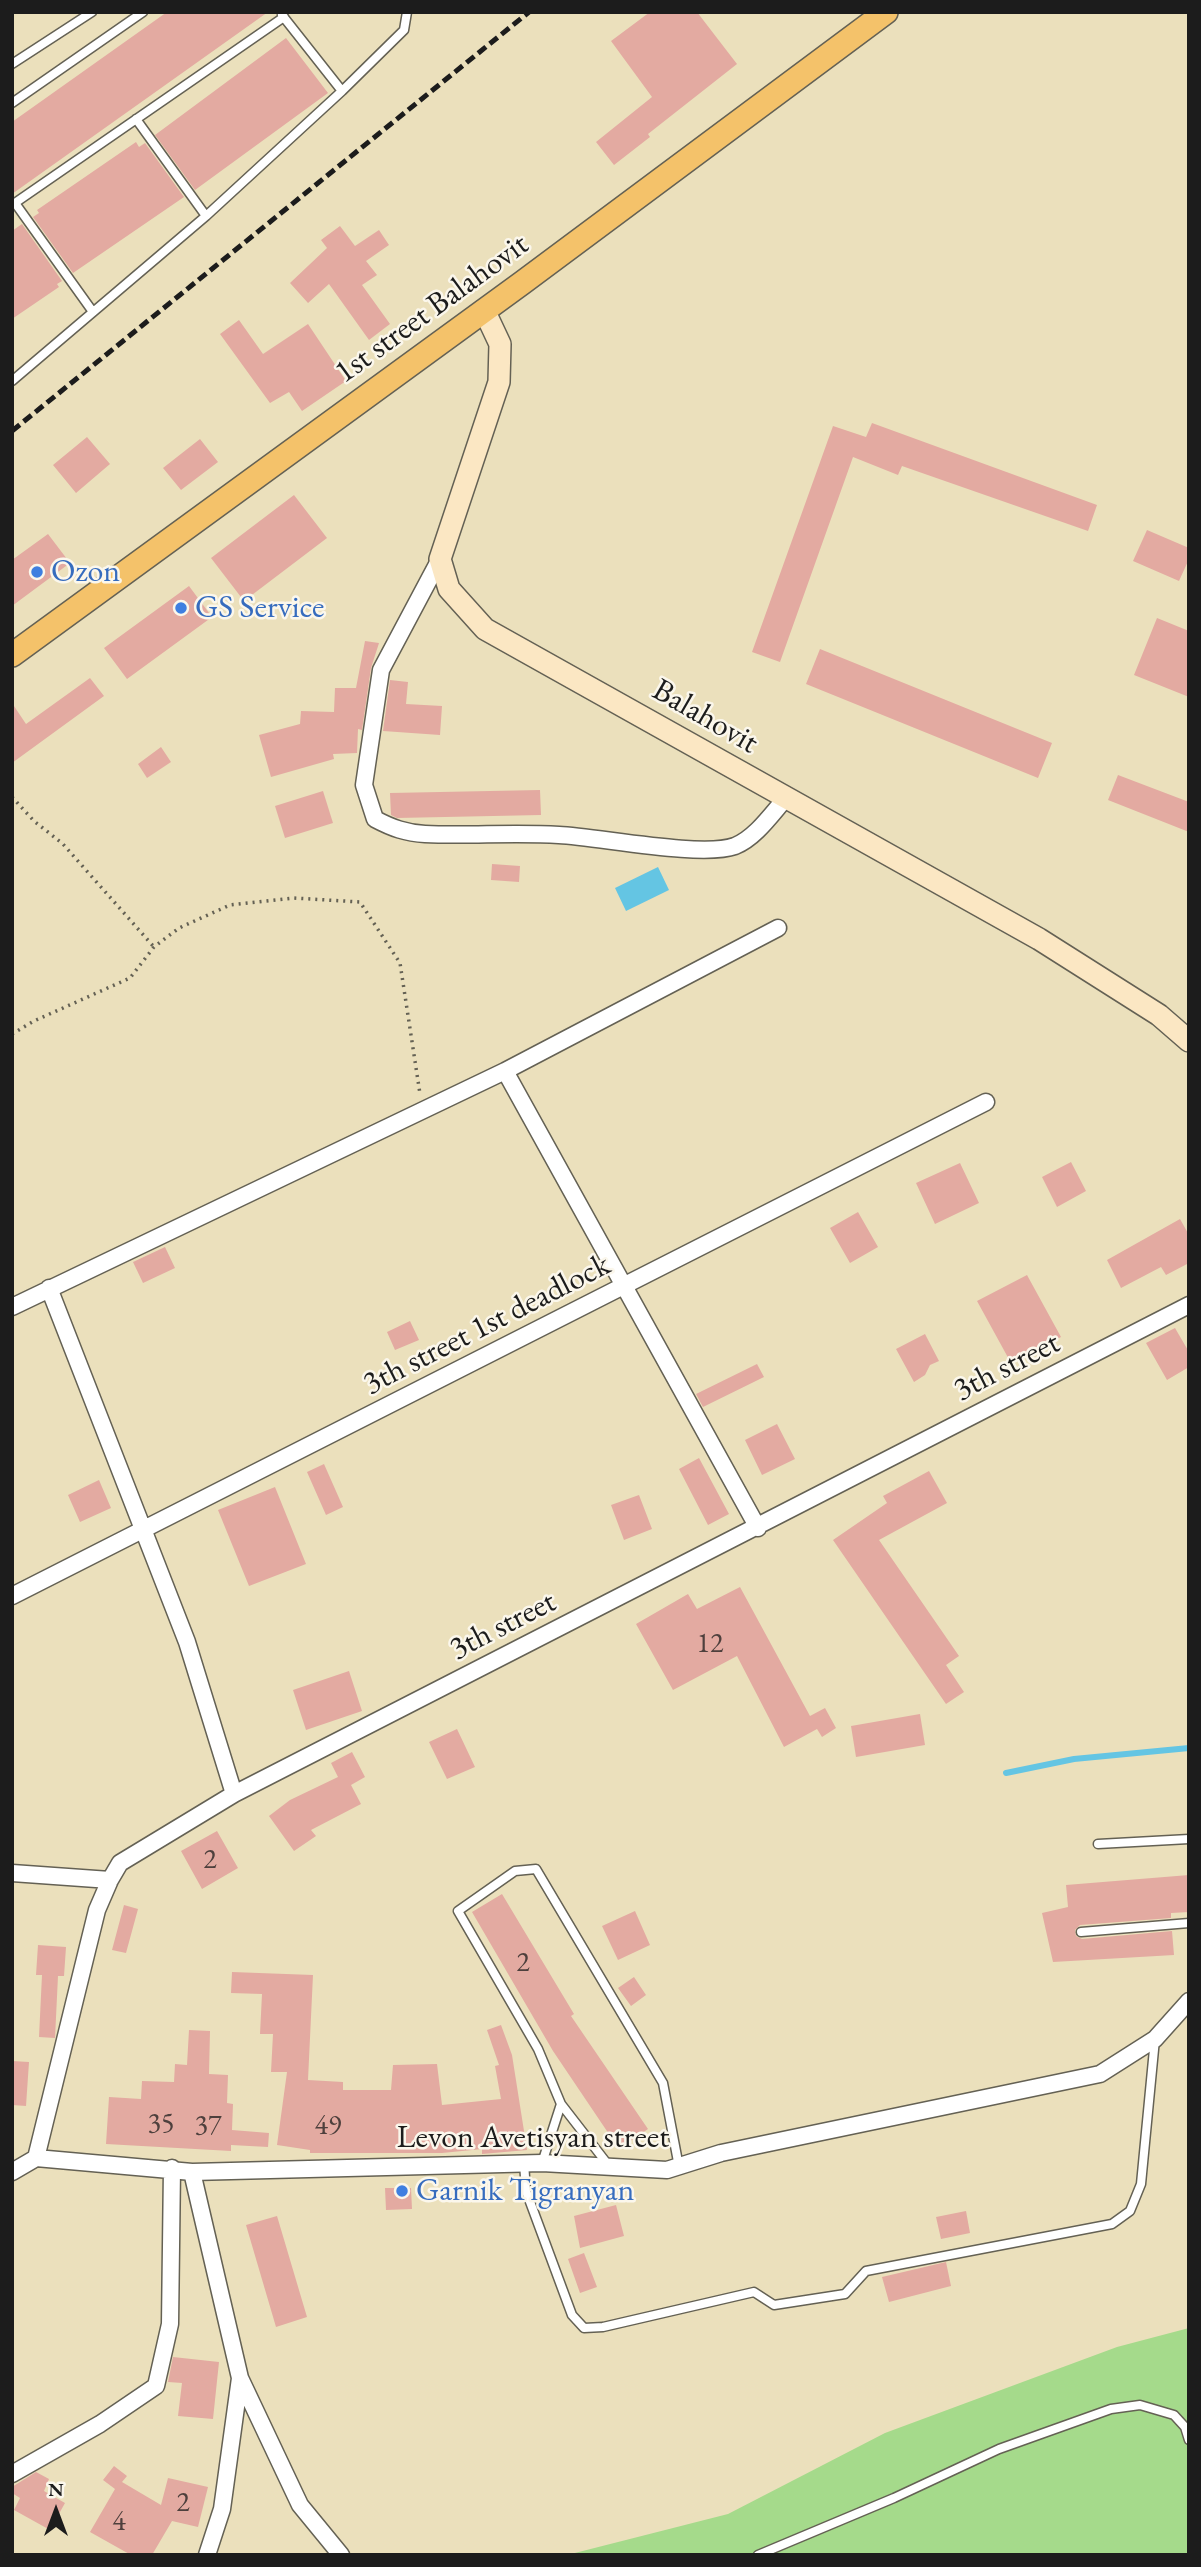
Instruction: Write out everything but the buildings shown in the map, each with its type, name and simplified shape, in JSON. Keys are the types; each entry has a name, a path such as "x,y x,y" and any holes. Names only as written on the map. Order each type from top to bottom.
{"main road":[{"name":"1st street Balahovit","path":"12,655 886,12"}],"street":[{"path":"484,310 500,344 499,382 440,559 381,670 364,785 375,819 393,830 426,834 500,831 706,850 735,846 756,831 785,799"},
{"name":"Balahovit","path":"440,559 449,589 485,629 785,799 1040,939 1159,1016 1189,1041"},
{"path":"12,1307 505,1071 778,928"},
{"path":"505,1071 563,1179 627,1285 758,1528"},
{"name":"3th street 1st deadlock","path":"12,1596 986,1102"},
{"path":"50,1288 187,1642 234,1794"},
{"name":"3th street","path":"36,2158 97,1910 120,1863 234,1794 1189,1305"},
{"path":"12,1873 110,1880"},
{"name":"Levon Avetisyan street","path":"36,2158 172,2168 192,2172 541,2163 667,2170 721,2154 1100,2074 1155,2039 1189,2001"},
{"path":"12,2172 36,2158"},
{"path":"12,2474 100,2424 156,2386 170,2324 172,2168"},
{"path":"192,2172 240,2378 300,2505 341,2555"},
{"path":"207,2555 222,2509 240,2378"},
{"path":"326,2537 327,2555"}],"lane":[{"path":"12,64 92,12"},
{"path":"12,103 143,12"},
{"path":"12,381 206,216 342,91 404,30 407,12"},
{"path":"93,312 13,204 282,15 342,91"},
{"path":"136,119 206,216"},
{"path":"1098,1844 1189,1839"},
{"path":"611,2168 561,2104 538,2049 458,1911 515,1871 536,1869 663,2083 679,2167"},
{"path":"1081,1932 1189,1923"},
{"path":"524,2164 526,2191 572,2315 584,2328 603,2327 754,2292 774,2305 845,2294 866,2271 1112,2224 1130,2211 1141,2184 1155,2039"},
{"path":"541,2163 561,2104"},
{"path":"758,2555 894,2498 999,2449 1111,2409 1140,2405 1174,2415 1185,2427 1189,2440"}],"path":[{"path":"12,797 34,821 63,844 154,947"},
{"path":"12,1034 34,1021 130,978 154,947 179,928 230,905 294,898 360,902 400,963 423,1110"}],"green space":[{"path":"1189,2328 1189,2555 567,2555 728,2514 885,2433 1117,2347"}],"water":[{"path":"658,867 669,890 626,911 615,888"}],"waterway":[{"path":"1006,1773 1074,1759 1189,1748"}],"railway":[{"path":"12,431 529,12"}],"place":[{"name":"Ozon","path":"37,572"},
{"name":"GS Service","path":"181,608"},
{"name":"Garnik Tigranyan","path":"402,2191"}]}
